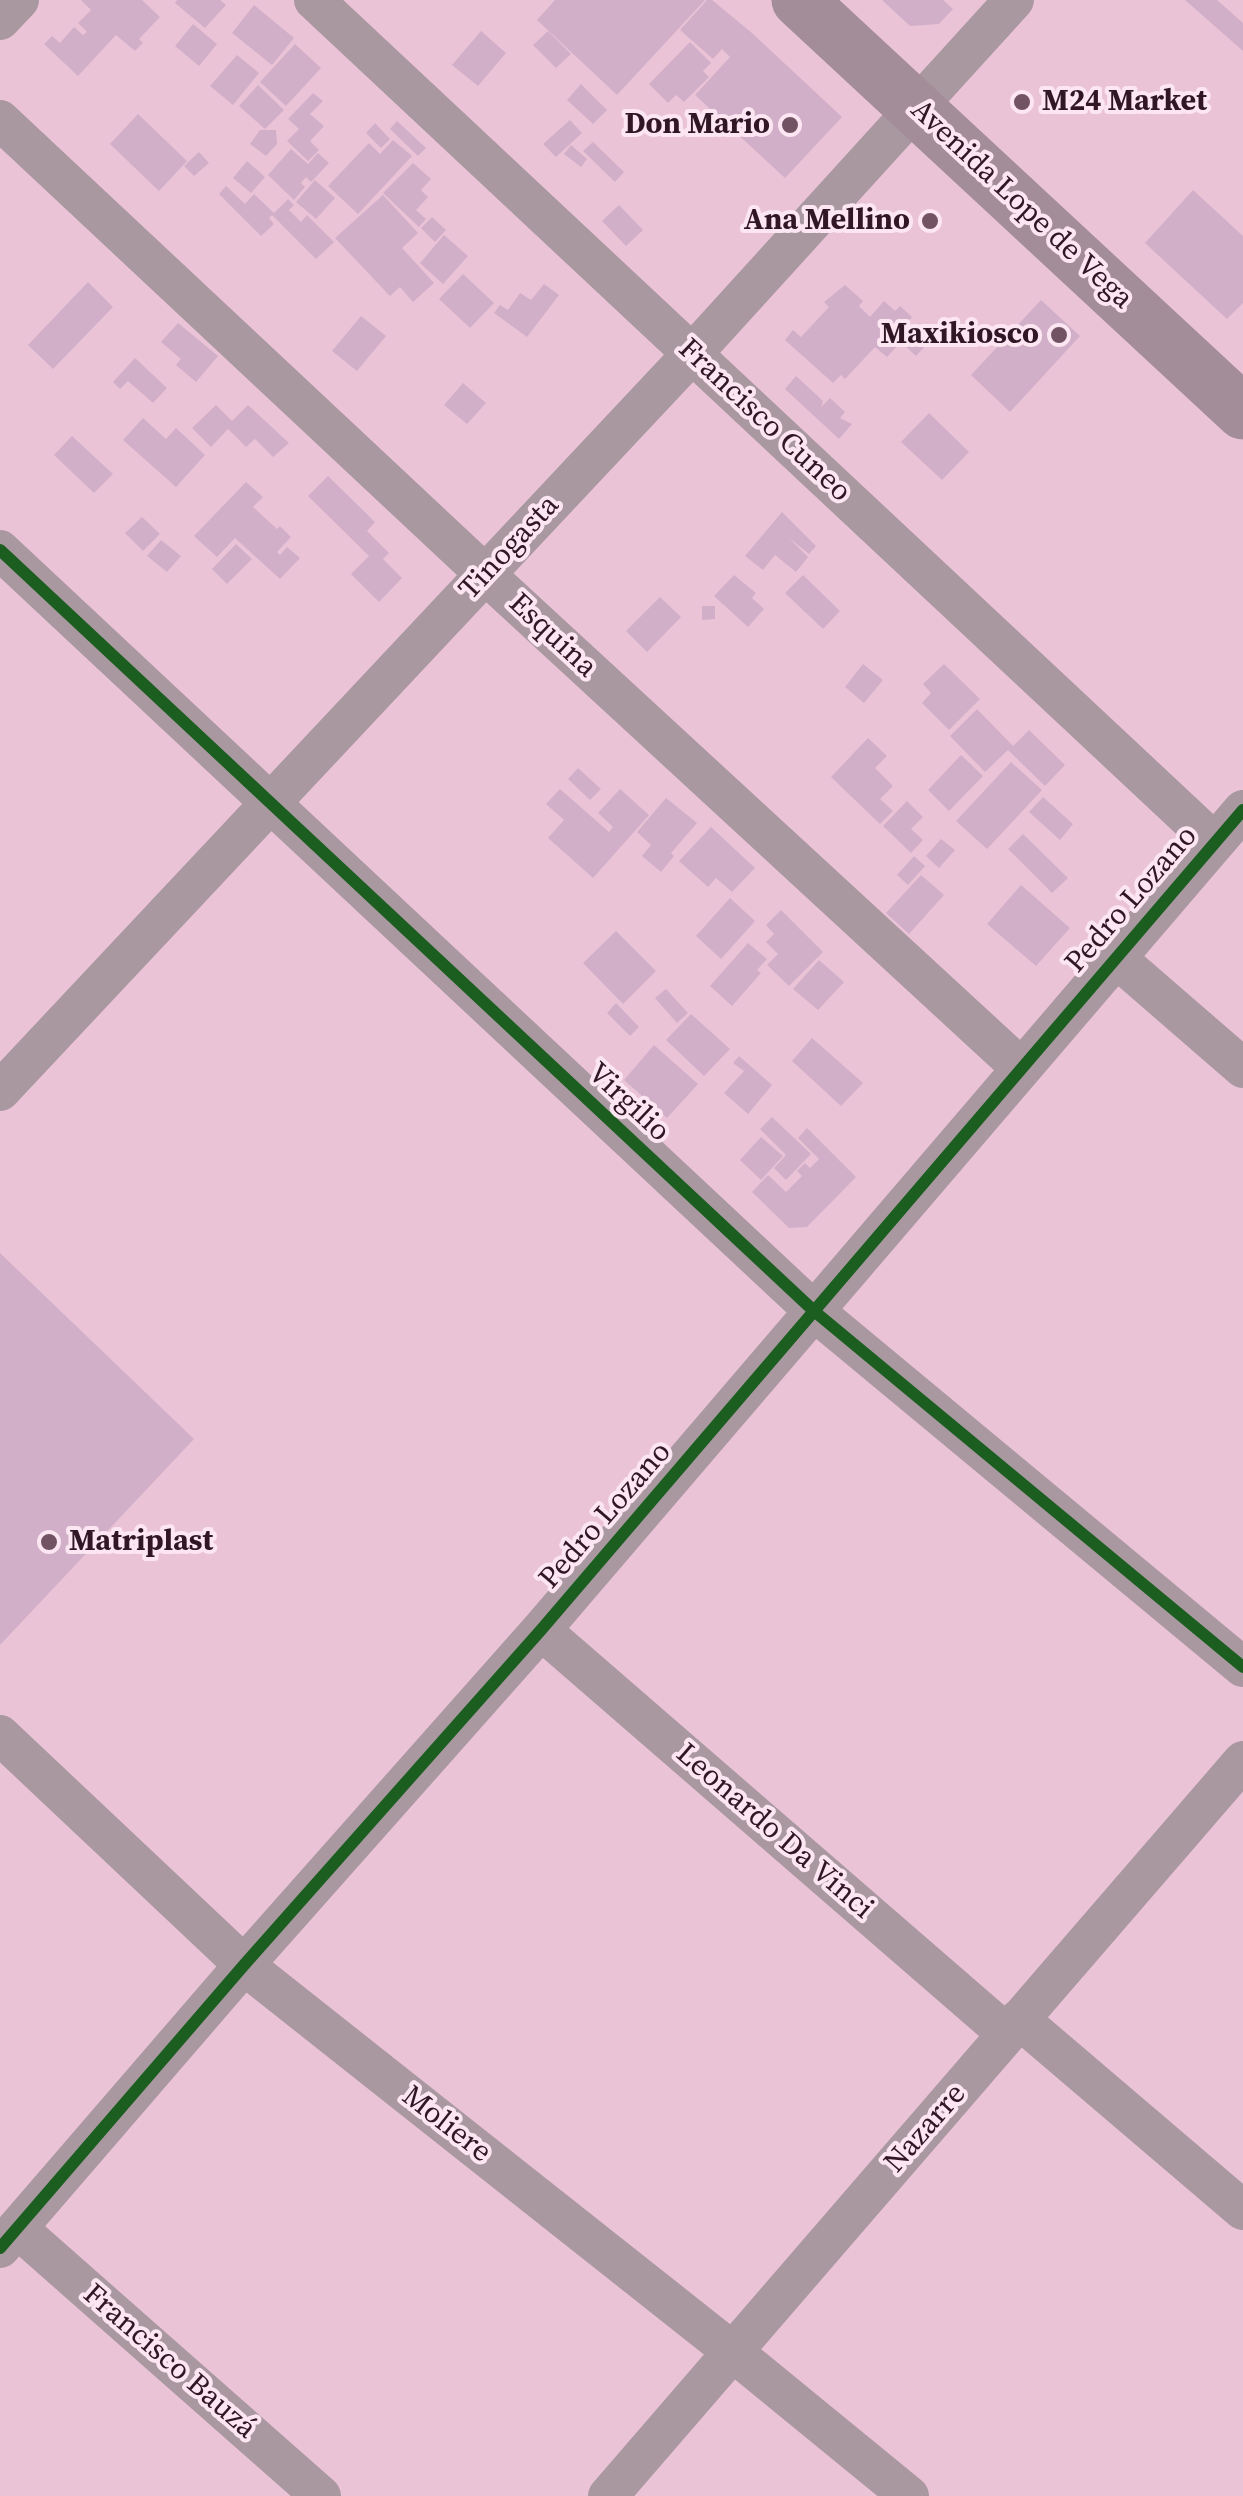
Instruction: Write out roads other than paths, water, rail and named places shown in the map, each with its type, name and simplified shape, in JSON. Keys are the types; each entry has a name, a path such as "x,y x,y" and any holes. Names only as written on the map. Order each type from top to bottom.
{"main road":[{"name":"Avenida Lope de Vega","path":"799,0 1243,412"}],"street":[{"path":"0,20 19,0"},
{"name":"Francisco Cuneo","path":"314,0 1214,842"},
{"name":"Tinogasta","path":"0,1091 692,354 1014,0"},
{"name":"Esquina","path":"0,120 1020,1067"},
{"name":"Virgilio","path":"0,550 814,1311 1243,1668"},
{"name":"Pedro Lozano","path":"10,2224 540,1630 1243,810"},
{"path":"1115,957 1243,1068"},
{"name":"Leonardo Da Vinci","path":"540,1630 1013,2026 1243,2210"},
{"name":"Moliere","path":"0,1736 244,1965 733,2352 908,2496"},
{"name":"Nazarre","path":"608,2496 1243,1762"},
{"name":"Francisco Bauzá","path":"10,2224 321,2496"}],"place":[{"name":"M24 Market","path":"1022,102"},
{"name":"Don Mario","path":"790,125"},
{"name":"Ana Mellino","path":"930,221"},
{"name":"Maxikiosco","path":"1059,335"},
{"name":"Matriplast","path":"49,1542"}]}
